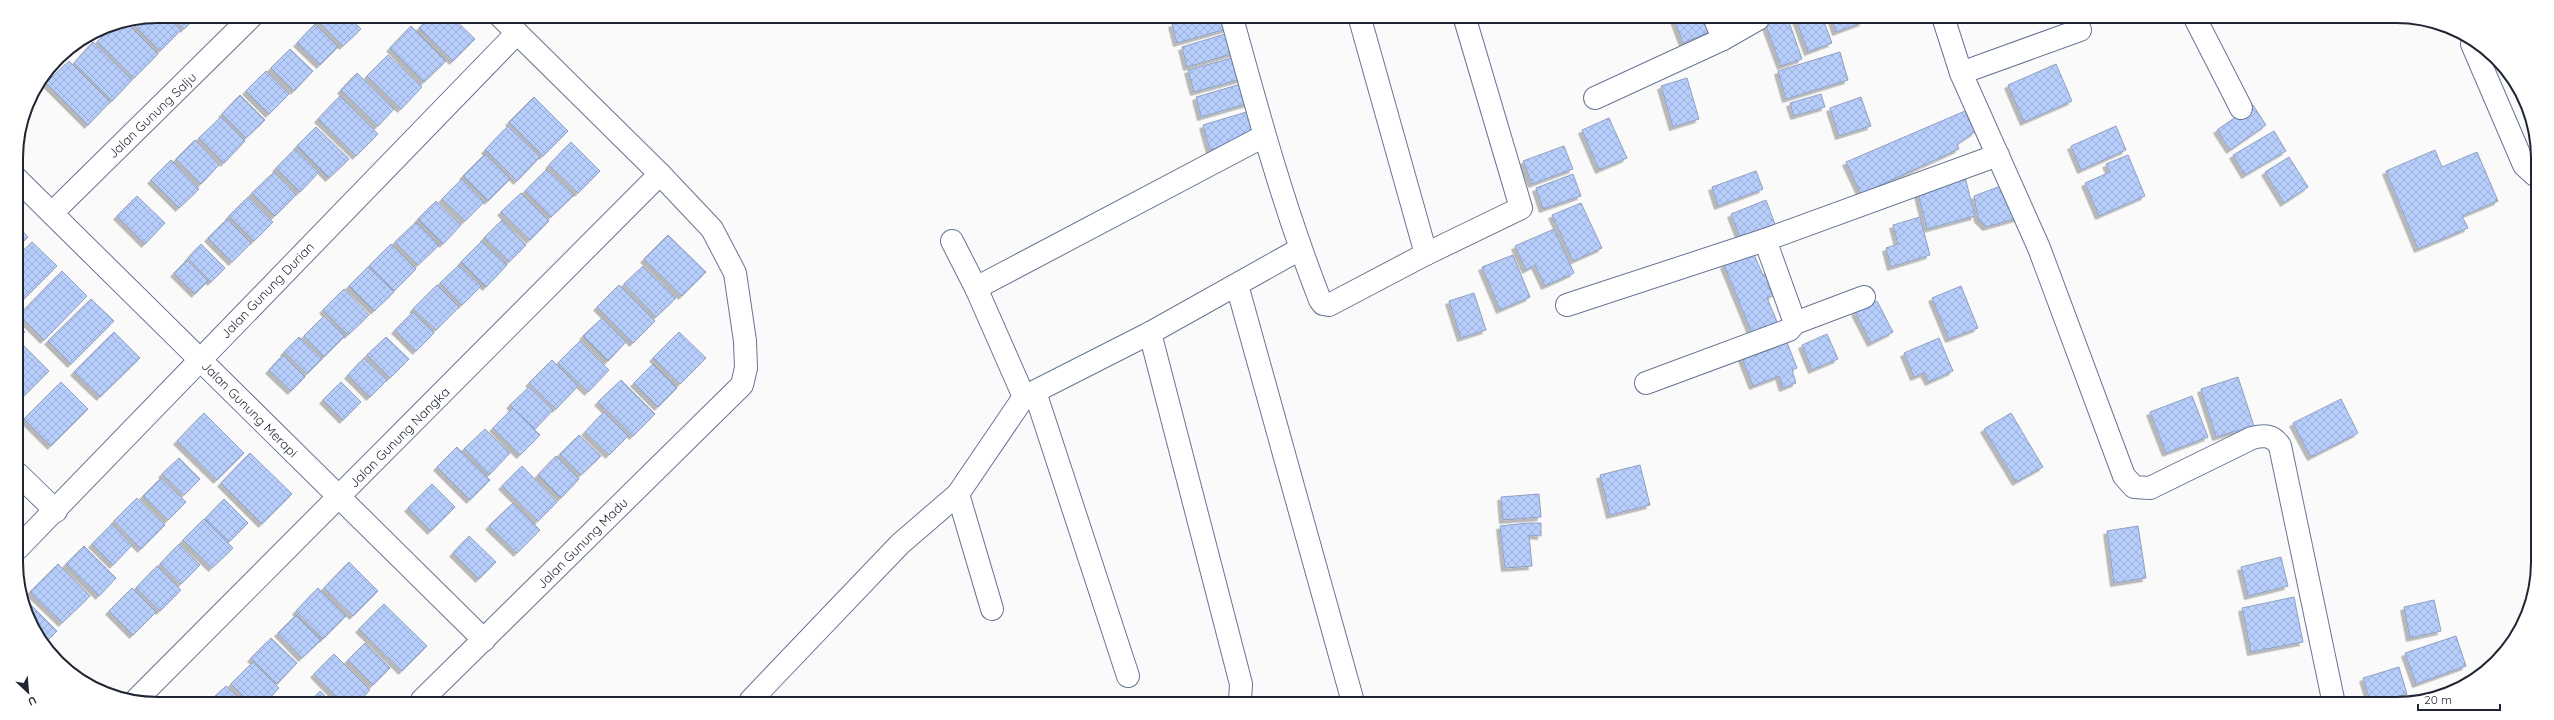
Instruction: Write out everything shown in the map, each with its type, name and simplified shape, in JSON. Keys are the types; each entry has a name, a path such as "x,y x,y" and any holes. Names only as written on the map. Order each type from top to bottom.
{"street":[{"name":"Jalan Gunung Salju","path":"52,213 245,23"},
{"path":"507,23 660,174"},
{"path":"1233,23 1264,136 1300,248 1323,304 1329,305 1426,254 1521,208 1466,23"},
{"path":"1361,23 1426,254"},
{"path":"1717,23 1723,39"},
{"path":"1595,98 1723,39 1751,23"},
{"path":"1949,23 1961,73 2039,248 2124,476 2134,487 2150,488 2262,435 2276,440 2280,446 2333,697"},
{"path":"2198,23 2241,108"},
{"path":"1961,73 2080,30"},
{"name":"Jalan Gunung Durian","path":"23,543 56,511 200,359 517,34"},
{"path":"2474,48 2524,165 2531,171"},
{"path":"976,288 1264,136"},
{"path":"1567,305 1765,240 1998,155"},
{"name":"Jalan Gunung Madu","path":"425,697 742,385 746,368 745,341 735,274 712,229 660,174"},
{"name":"Jalan Gunung Nangka","path":"140,696 660,174"},
{"name":"Jalan Gunung Merapi","path":"23,185 484,640"},
{"path":"1765,240 1795,323"},
{"path":"952,241 1029,395 1128,676"},
{"path":"754,697 900,544 958,494 1029,395 1150,333 1300,248"},
{"path":"1237,285 1352,697"},
{"path":"1646,383 1789,330 1795,323 1864,297"},
{"path":"1150,333 1241,684 1240,697"},
{"path":"23,479 56,511"},
{"path":"958,494 992,609"}],"building":[{"path":"149,23 174,23 181,30 160,51 135,26"},
{"path":"178,23 190,23 184,29"},
{"path":"320,23 355,23 361,29 343,46"},
{"path":"424,23 458,23 475,39 453,61 419,28"},
{"path":"1228,23 1230,28 1177,43 1172,24"},
{"path":"1676,23 1711,23 1714,30 1683,43"},
{"path":"1765,23 1789,23 1802,59 1781,66"},
{"path":"1797,23 1824,23 1832,43 1808,52"},
{"path":"1833,23 1860,23 1836,32"},
{"path":"315,24 338,47 320,65 297,43"},
{"path":"130,26 158,54 134,78 97,42 106,33"},
{"path":"411,26 446,61 424,82 390,48"},
{"path":"1232,32 1238,52 1187,67 1182,47"},
{"path":"93,42 132,80 112,101 74,63"},
{"path":"290,49 313,71 294,91 271,68"},
{"path":"1840,52 1848,80 1786,99 1778,71"},
{"path":"388,55 422,87 401,109 367,76"},
{"path":"1239,56 1245,78 1194,92 1188,70"},
{"path":"69,61 110,102 88,125 46,83"},
{"path":"2056,64 2072,101 2024,122 2008,85"},
{"path":"266,71 289,94 269,114 246,91"},
{"path":"357,73 394,109 378,126 341,90"},
{"path":"1687,78 1699,119 1673,127 1661,86"},
{"path":"1248,82 1253,102 1201,117 1196,97"},
{"path":"1821,94 1825,107 1794,116 1790,103"},
{"path":"240,95 265,120 246,138 222,114"},
{"path":"340,96 378,134 356,156 318,119"},
{"path":"534,97 568,131 543,156 509,122"},
{"path":"1861,97 1871,126 1839,136 1830,108"},
{"path":"2253,105 2266,125 2230,150 2217,130"},
{"path":"1253,110 1260,136 1210,150 1203,125"},
{"path":"1965,111 1975,132 1957,144 1959,149 1861,194 1846,162"},
{"path":"221,117 245,141 224,163 199,138"},
{"path":"1609,118 1627,158 1599,170 1582,130"},
{"path":"508,126 540,157 517,181 485,150"},
{"path":"2116,126 2126,150 2081,170 2071,146"},
{"path":"316,127 349,159 329,178 297,146"},
{"path":"2274,131 2286,151 2245,175 2233,155"},
{"path":"195,140 219,165 201,184 176,159"},
{"path":"571,142 600,171 578,193 549,165"},
{"path":"1564,146 1573,169 1532,184 1523,161"},
{"path":"295,149 319,172 300,192 276,168"},
{"path":"2435,150 2442,167 2477,152 2498,201 2462,216 2468,228 2418,249 2386,171"},
{"path":"485,154 510,179 488,201 463,176"},
{"path":"2128,155 2145,196 2099,216 2085,183 2110,172 2106,164"},
{"path":"2289,157 2308,187 2284,203 2265,172"},
{"path":"171,160 199,189 179,208 151,180"},
{"path":"547,169 574,195 551,217 525,191"},
{"path":"1756,171 1763,189 1718,206 1712,187"},
{"path":"274,172 296,195 275,216 252,193"},
{"path":"1573,174 1581,196 1543,209 1536,188"},
{"path":"1965,177 1975,216 1927,229 1917,190"},
{"path":"462,179 484,202 465,221 442,199"},
{"path":"2006,184 2018,218 1986,227 1978,219 1974,196"},
{"path":"521,193 549,221 530,240 501,212"},
{"path":"137,196 165,223 145,244 117,216"},
{"path":"248,197 273,222 254,241 229,216"},
{"path":"1766,200 1776,227 1741,240 1731,214"},
{"path":"436,201 461,225 443,244 418,219"},
{"path":"1581,203 1602,248 1573,261 1552,215"},
{"path":"1920,217 1930,255 1891,267 1886,248 1898,244 1893,225"},
{"path":"227,219 251,243 232,262 208,238"},
{"path":"502,220 526,245 509,262 484,238"},
{"path":"416,222 439,245 418,265 395,242"},
{"path":"1554,229 1574,273 1545,286 1535,265 1526,270 1515,246"},
{"path":"23,232 28,237 23,242"},
{"path":"668,235 706,272 682,296 644,259"},
{"path":"482,241 507,265 486,287 461,262"},
{"path":"32,242 57,266 23,300 23,251"},
{"path":"201,244 225,268 211,282 188,258"},
{"path":"391,244 416,269 394,291 369,266"},
{"path":"1751,248 1763,275 1769,272 1773,280 1767,283 1773,296 1767,298 1781,331 1755,341 1724,265"},
{"path":"1513,255 1530,297 1500,310 1482,267"},
{"path":"187,260 208,281 195,294 174,273"},
{"path":"459,265 481,286 462,305 440,283"},
{"path":"643,266 676,298 656,317 624,284"},
{"path":"368,267 394,292 374,311 349,286"},
{"path":"62,271 87,296 44,340 23,319 23,311"},
{"path":"437,285 459,307 436,330 413,309"},
{"path":"619,285 655,321 633,343 597,307"},
{"path":"1961,286 1978,328 1949,339 1932,298"},
{"path":"344,289 369,315 348,335 323,310"},
{"path":"1474,293 1486,330 1461,338 1449,301"},
{"path":"91,299 114,321 71,364 48,341"},
{"path":"1877,301 1893,332 1871,343 1855,312"},
{"path":"413,312 434,333 416,351 395,330"},
{"path":"324,316 345,336 324,357 304,336"},
{"path":"602,318 626,342 608,361 583,336"},
{"path":"114,332 140,358 100,397 74,372"},
{"path":"679,332 706,358 680,384 653,358"},
{"path":"1827,334 1838,359 1812,370 1802,345"},
{"path":"299,337 322,359 307,374 284,352"},
{"path":"386,337 409,359 390,378 367,355"},
{"path":"1939,338 1953,371 1929,382 1924,373 1914,377 1904,353"},
{"path":"1786,340 1797,368 1792,370 1796,383 1783,388 1779,376 1753,386 1742,358"},
{"path":"580,341 609,370 588,392 558,363"},
{"path":"23,345 49,371 23,397"},
{"path":"283,355 305,377 291,391 269,370"},
{"path":"364,358 387,380 370,397 348,375"},
{"path":"552,360 578,386 556,409 529,383"},
{"path":"653,364 677,388 658,407 634,383"},
{"path":"2238,377 2254,426 2216,437 2201,389"},
{"path":"621,380 655,414 633,436 598,402"},
{"path":"61,382 88,409 51,446 24,419"},
{"path":"341,382 361,402 343,420 323,400"},
{"path":"529,387 553,410 535,429 510,405"},
{"path":"2192,396 2208,437 2166,453 2150,412"},
{"path":"2341,399 2358,433 2311,457 2293,423"},
{"path":"513,408 540,435 520,455 493,428"},
{"path":"604,412 628,436 609,455 585,432"},
{"path":"204,413 244,453 217,480 177,441"},
{"path":"2011,413 2043,467 2016,482 1984,429"},
{"path":"485,429 510,453 489,475 464,449"},
{"path":"579,435 601,456 581,475 560,454"},
{"path":"457,447 490,480 470,500 437,467"},
{"path":"250,453 292,494 262,524 221,483"},
{"path":"556,456 579,479 561,498 538,475"},
{"path":"179,458 200,479 184,495 162,474"},
{"path":"1640,465 1650,505 1610,515 1600,475"},
{"path":"522,466 557,502 538,521 502,486"},
{"path":"161,478 186,502 168,520 143,496"},
{"path":"432,484 455,507 431,531 408,508"},
{"path":"1539,494 1541,517 1503,520 1501,497"},
{"path":"137,498 165,525 141,549 114,521"},
{"path":"224,499 248,523 229,542 205,519"},
{"path":"513,503 540,530 517,553 489,526"},
{"path":"204,519 233,548 212,568 183,540"},
{"path":"1541,523 1541,536 1529,535 1532,566 1505,568 1500,526"},
{"path":"112,524 132,545 113,565 92,544"},
{"path":"2138,526 2146,578 2114,583 2107,531"},
{"path":"469,536 496,562 479,579 453,553"},
{"path":"179,544 200,565 181,584 160,564"},
{"path":"84,546 116,578 99,596 66,564"},
{"path":"2281,557 2288,586 2248,596 2241,567"},
{"path":"349,562 378,591 353,616 324,588"},
{"path":"58,564 90,596 62,623 30,592"},
{"path":"157,566 181,590 160,611 136,588"},
{"path":"132,588 156,612 133,635 109,611"},
{"path":"318,588 346,616 323,639 296,611"},
{"path":"2294,597 2303,642 2251,652 2242,608"},
{"path":"2434,600 2441,631 2410,638 2404,607"},
{"path":"29,603 57,631 48,640 41,630"},
{"path":"384,604 427,646 402,671 359,629"},
{"path":"296,615 321,640 302,658 278,633"},
{"path":"2456,636 2466,666 2416,684 2405,653"},
{"path":"271,638 297,663 277,684 251,658"},
{"path":"365,643 390,668 373,685 348,660"},
{"path":"334,654 370,690 363,697 336,697 314,674"},
{"path":"253,662 279,688 271,697 244,697 231,684"},
{"path":"2399,667 2407,694 2396,697 2369,697 2363,678"},
{"path":"226,686 238,697 214,697"},
{"path":"320,691 326,697 315,697"}]}
